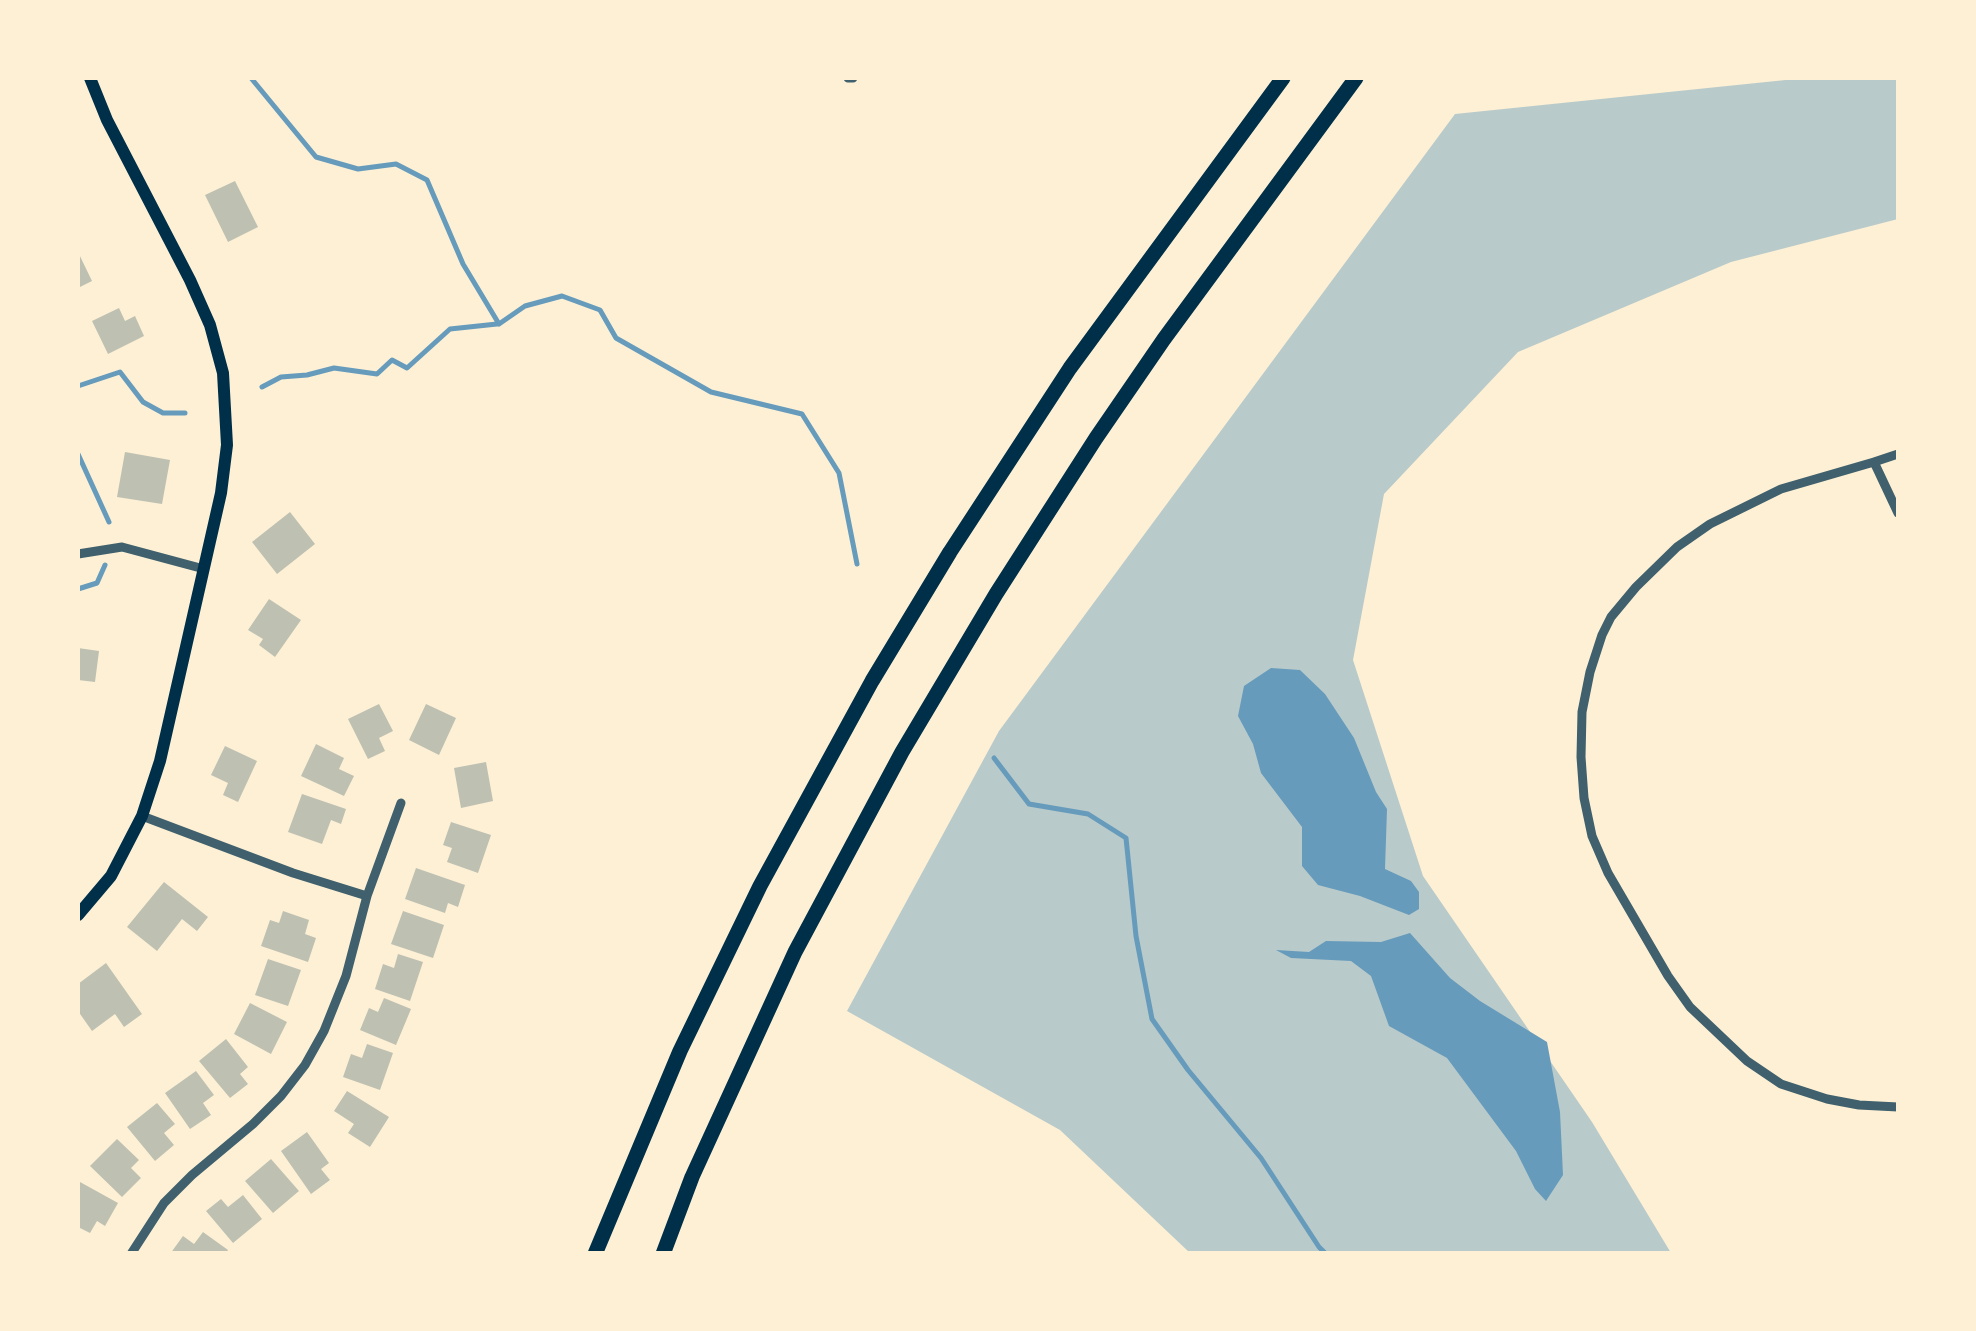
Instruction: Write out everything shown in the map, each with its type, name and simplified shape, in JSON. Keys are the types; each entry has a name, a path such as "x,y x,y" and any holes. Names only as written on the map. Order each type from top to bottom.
{"highway":[{"path":"595,1254 680,1051 760,886 872,680 1070,368 1283,78"},
{"path":"663,1254 692,1177 795,952 902,752 996,594 1096,438 1356,78"}],"main road":[{"path":"78,915 111,876 142,816 160,761 222,493 228,445 226,397 217,349 201,302 107,120 90,78"}],"street":[{"path":"1898,454 1781,490 1710,524 1677,548 1636,588 1611,617 1602,635 1582,712 1581,757 1592,836 1618,890 1690,1008 1747,1062 1782,1084 1860,1105 1898,1107"},
{"path":"1874,462 1898,514"},
{"path":"78,554 122,547 204,569"},
{"path":"132,1254 164,1203 253,1124 305,1064 324,1031 346,976 367,896 401,803"},
{"path":"142,816 293,873 367,896"}],"shaded area":[{"path":"1805,78 1898,78 1898,219 1731,262 1518,352 1384,494 1353,660 1423,876 1592,1122 1671,1253 1190,1253 1060,1130 847,1011 999,731 1455,114"}],"water":[{"path":"1271,668 1300,670 1325,694 1354,738 1387,809 1385,869 1411,881 1419,892 1419,909 1409,915 1318,885 1302,866 1302,827 1261,773 1253,744 1238,716 1244,686"},
{"path":"1410,933 1450,978 1547,1042 1560,1112 1563,1175 1546,1201 1535,1189 1516,1151 1447,1058 1389,1026 1371,976 1351,961 1291,958 1276,950 1309,952 1326,941 1381,942"}],"building":[{"path":"235,181 258,227 228,242 205,195"},
{"path":"78,252 92,281 78,288"},
{"path":"119,308 125,321 135,316 144,336 108,354 92,321"},
{"path":"125,452 170,460 162,504 117,497"},
{"path":"290,512 315,544 277,574 252,542"},
{"path":"269,599 301,620 275,657 259,645 263,639 248,630"},
{"path":"78,648 99,651 95,682 78,680"},
{"path":"379,704 393,731 379,738 385,751 368,759 348,719"},
{"path":"426,704 456,718 439,755 409,740"},
{"path":"316,744 344,758 339,769 354,776 344,796 301,776"},
{"path":"225,746 257,761 238,802 223,795 228,783 211,775"},
{"path":"486,762 493,801 461,808 454,768"},
{"path":"302,794 346,809 341,824 331,820 322,844 288,832"},
{"path":"451,822 491,835 478,873 447,862 452,848 443,845"},
{"path":"416,868 465,885 458,907 448,903 445,913 405,899"},
{"path":"164,882 208,917 197,931 182,919 157,951 127,927"},
{"path":"283,911 309,920 305,934 316,938 308,962 261,946 270,920 279,923"},
{"path":"403,911 444,925 433,958 391,944"},
{"path":"398,954 423,962 410,1001 375,989 383,964 394,968"},
{"path":"268,959 301,970 288,1006 255,995"},
{"path":"106,963 142,1014 124,1027 115,1014 92,1031 78,1011 78,984"},
{"path":"384,998 411,1009 396,1045 360,1030 369,1008 378,1012"},
{"path":"250,1003 287,1022 271,1054 234,1034"},
{"path":"226,1039 248,1067 240,1074 248,1084 230,1098 199,1061"},
{"path":"367,1044 393,1053 380,1090 343,1077 351,1054 362,1058"},
{"path":"196,1071 214,1095 203,1103 211,1115 190,1129 165,1093"},
{"path":"347,1091 389,1117 370,1147 348,1133 354,1124 334,1111"},
{"path":"157,1103 175,1124 164,1133 174,1145 155,1161 127,1127"},
{"path":"307,1132 329,1163 321,1169 330,1180 311,1194 281,1151"},
{"path":"117,1139 139,1160 131,1168 141,1178 122,1197 90,1166"},
{"path":"271,1159 299,1191 273,1213 245,1181"},
{"path":"80,1182 118,1203 105,1226 97,1221 90,1233 78,1227"},
{"path":"243,1195 262,1219 233,1243 206,1211 221,1199 228,1207"},
{"path":"203,1232 228,1250 226,1254 170,1254 183,1236 194,1244"}],"waterway":[{"path":"251,78 316,157 358,169 396,164 427,180 463,264 499,324 525,306 562,296 600,310 616,338 711,392 802,414 839,473 857,564"},
{"path":"262,387 281,377 334,368 377,374 392,360 407,368 450,329 497,324"},
{"path":"78,386 120,372 143,402 163,413 185,413"},
{"path":"78,454 109,522"},
{"path":"78,589 97,583 105,565"},
{"path":"994,758 1029,804 1088,814 1126,838 1136,936 1152,1019 1188,1070 1261,1158 1326,1254"}]}
